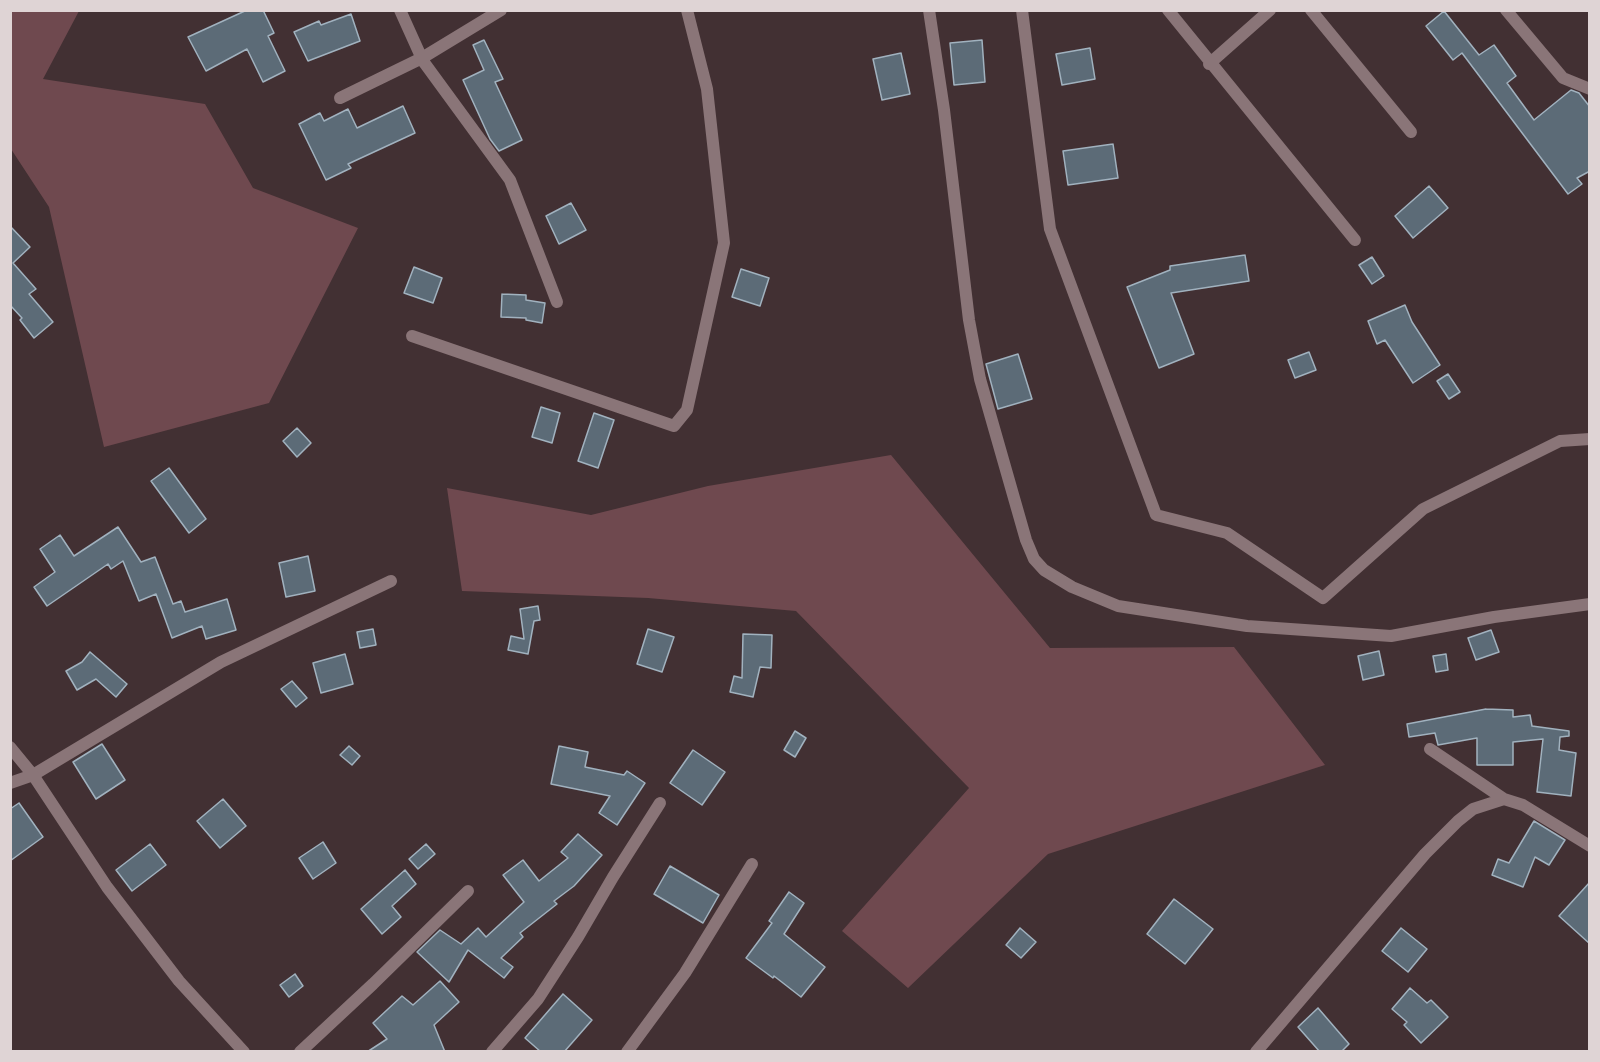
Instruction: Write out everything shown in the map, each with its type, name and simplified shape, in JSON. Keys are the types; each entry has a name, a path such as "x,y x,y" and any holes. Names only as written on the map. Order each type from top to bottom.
{"street":[{"path":"400,10 422,58 510,180 557,302"},
{"path":"340,98 422,58 501,10"},
{"path":"412,336 674,426 687,410 724,243 707,89 687,10"},
{"path":"929,10 944,110 969,320 980,380 1026,540 1035,559 1044,570 1072,587 1118,606 1247,626 1391,636 1494,617 1590,604"},
{"path":"1022,10 1050,229 1156,515 1227,533 1323,598 1423,509 1560,441 1590,439"},
{"path":"1168,10 1355,240"},
{"path":"1210,63 1270,10"},
{"path":"1311,10 1410,132"},
{"path":"1506,10 1563,78 1590,89"},
{"path":"10,783 33,775 221,662 391,581"},
{"path":"10,747 33,775 114,897 179,981 244,1052"},
{"path":"1430,749 1504,799 1523,805 1590,846"},
{"path":"1256,1052 1425,854 1473,809 1504,799"},
{"path":"492,1052 538,999 660,803"},
{"path":"627,1052 685,973 752,864"},
{"path":"300,1052 468,891"}],"shaded area":[{"path":"10,11 79,11 43,79 205,104 253,188 358,228 269,403 104,447 49,207 11,149"},
{"path":"891,455 1050,648 1234,647 1325,765 1048,854 908,988 842,931 969,788 796,611 648,598 462,591 447,488 591,515 708,486"}],"building":[{"path":"247,10 263,10 274,33 268,36 285,71 263,82 247,49 206,71 188,37"},
{"path":"1444,11 1479,55 1494,45 1516,76 1507,83 1534,120 1571,90 1579,93 1590,107 1590,171 1577,178 1582,184 1568,194 1462,53 1453,60 1426,26"},
{"path":"351,14 360,41 308,61 294,32 319,21 321,25"},
{"path":"484,40 503,79 495,82 522,140 499,151 490,139 463,80 484,70 473,45"},
{"path":"982,40 985,82 954,85 950,43"},
{"path":"1090,48 1095,79 1062,85 1056,54"},
{"path":"901,53 910,94 882,100 873,59"},
{"path":"403,106 415,133 348,164 351,168 326,180 299,124 320,113 324,121 348,109 357,128"},
{"path":"1113,144 1118,178 1068,185 1063,151"},
{"path":"1429,186 1448,208 1413,238 1395,216"},
{"path":"571,203 586,230 559,244 546,216"},
{"path":"10,226 30,247 13,263 36,289 29,294 53,322 34,338 20,320 22,318 10,305"},
{"path":"1245,255 1249,281 1171,293 1194,354 1159,368 1127,287 1170,270 1170,266"},
{"path":"1372,257 1384,276 1372,284 1359,265"},
{"path":"414,267 442,278 433,303 404,293"},
{"path":"741,269 769,278 760,306 732,297"},
{"path":"502,294 526,295 526,300 545,303 542,323 526,320 526,318 501,317"},
{"path":"1405,305 1412,322 1440,365 1413,383 1385,340 1377,344 1368,321"},
{"path":"1309,352 1316,370 1295,378 1288,360"},
{"path":"1018,354 1032,399 998,409 986,364"},
{"path":"1448,374 1460,392 1449,399 1437,381"},
{"path":"541,407 560,413 552,443 532,437"},
{"path":"594,413 614,420 598,468 578,461"},
{"path":"297,428 311,443 297,457 283,441"},
{"path":"169,468 206,519 189,533 151,481"},
{"path":"118,527 141,562 155,557 173,604 181,601 185,612 227,599 236,630 206,639 202,626 172,638 156,594 139,601 123,561 111,569 108,564 47,606 34,587 55,572 40,549 60,535 74,556"},
{"path":"308,556 315,591 286,597 279,563"},
{"path":"538,606 540,620 534,621 528,654 508,650 511,636 524,639 520,609"},
{"path":"373,629 376,645 360,648 357,632"},
{"path":"648,629 674,637 662,672 637,664"},
{"path":"1491,630 1499,652 1476,660 1468,638"},
{"path":"743,634 772,635 771,668 760,667 753,697 730,692 734,676 742,678"},
{"path":"1379,651 1384,675 1363,680 1358,656"},
{"path":"90,652 127,684 116,697 96,679 77,690 66,671 82,662"},
{"path":"345,654 353,684 321,693 313,663"},
{"path":"1446,654 1448,670 1436,672 1433,656"},
{"path":"292,681 307,698 296,707 281,689"},
{"path":"1486,709 1513,710 1513,717 1530,715 1532,726 1569,731 1569,736 1560,737 1559,750 1576,753 1571,796 1537,792 1543,739 1513,742 1513,765 1477,765 1477,738 1438,745 1435,733 1409,737 1407,724"},
{"path":"795,731 806,738 795,757 784,750"},
{"path":"102,744 125,780 96,799 73,762"},
{"path":"349,746 360,756 352,765 340,755"},
{"path":"559,746 588,752 585,767 624,775 627,771 645,783 617,825 599,813 610,796 551,784"},
{"path":"693,750 725,772 702,805 670,783"},
{"path":"223,799 246,826 220,848 197,821"},
{"path":"19,803 43,837 10,861 10,809"},
{"path":"1534,821 1565,840 1549,865 1535,857 1523,887 1492,875 1498,859 1509,863"},
{"path":"578,834 602,855 574,886 554,901 557,904 520,933 523,937 501,958 513,967 504,978 468,950 449,982 417,952 440,930 461,944 478,928 486,937 524,902 503,875 523,860 539,881 568,858 561,852"},
{"path":"323,842 336,863 313,879 299,858"},
{"path":"150,844 166,865 132,891 116,870"},
{"path":"426,844 435,854 418,869 409,859"},
{"path":"670,866 719,895 703,923 654,894"},
{"path":"405,870 416,884 392,906 401,917 382,934 361,909"},
{"path":"1590,882 1590,944 1559,916"},
{"path":"789,892 804,903 784,934 825,967 801,997 746,958 772,923 769,921"},
{"path":"1174,899 1213,929 1185,964 1147,934"},
{"path":"1020,928 1036,942 1021,958 1006,945"},
{"path":"1401,928 1427,949 1408,972 1382,951"},
{"path":"295,974 303,986 289,997 280,985"},
{"path":"440,981 459,1002 434,1025 445,1052 367,1052 387,1039 373,1023 402,996 413,1005"},
{"path":"1410,988 1427,1003 1431,1000 1448,1017 1421,1043 1404,1025 1407,1022 1392,1009"},
{"path":"563,994 592,1020 564,1052 541,1052 525,1038"},
{"path":"1318,1008 1349,1044 1341,1052 1320,1052 1298,1027"}]}
